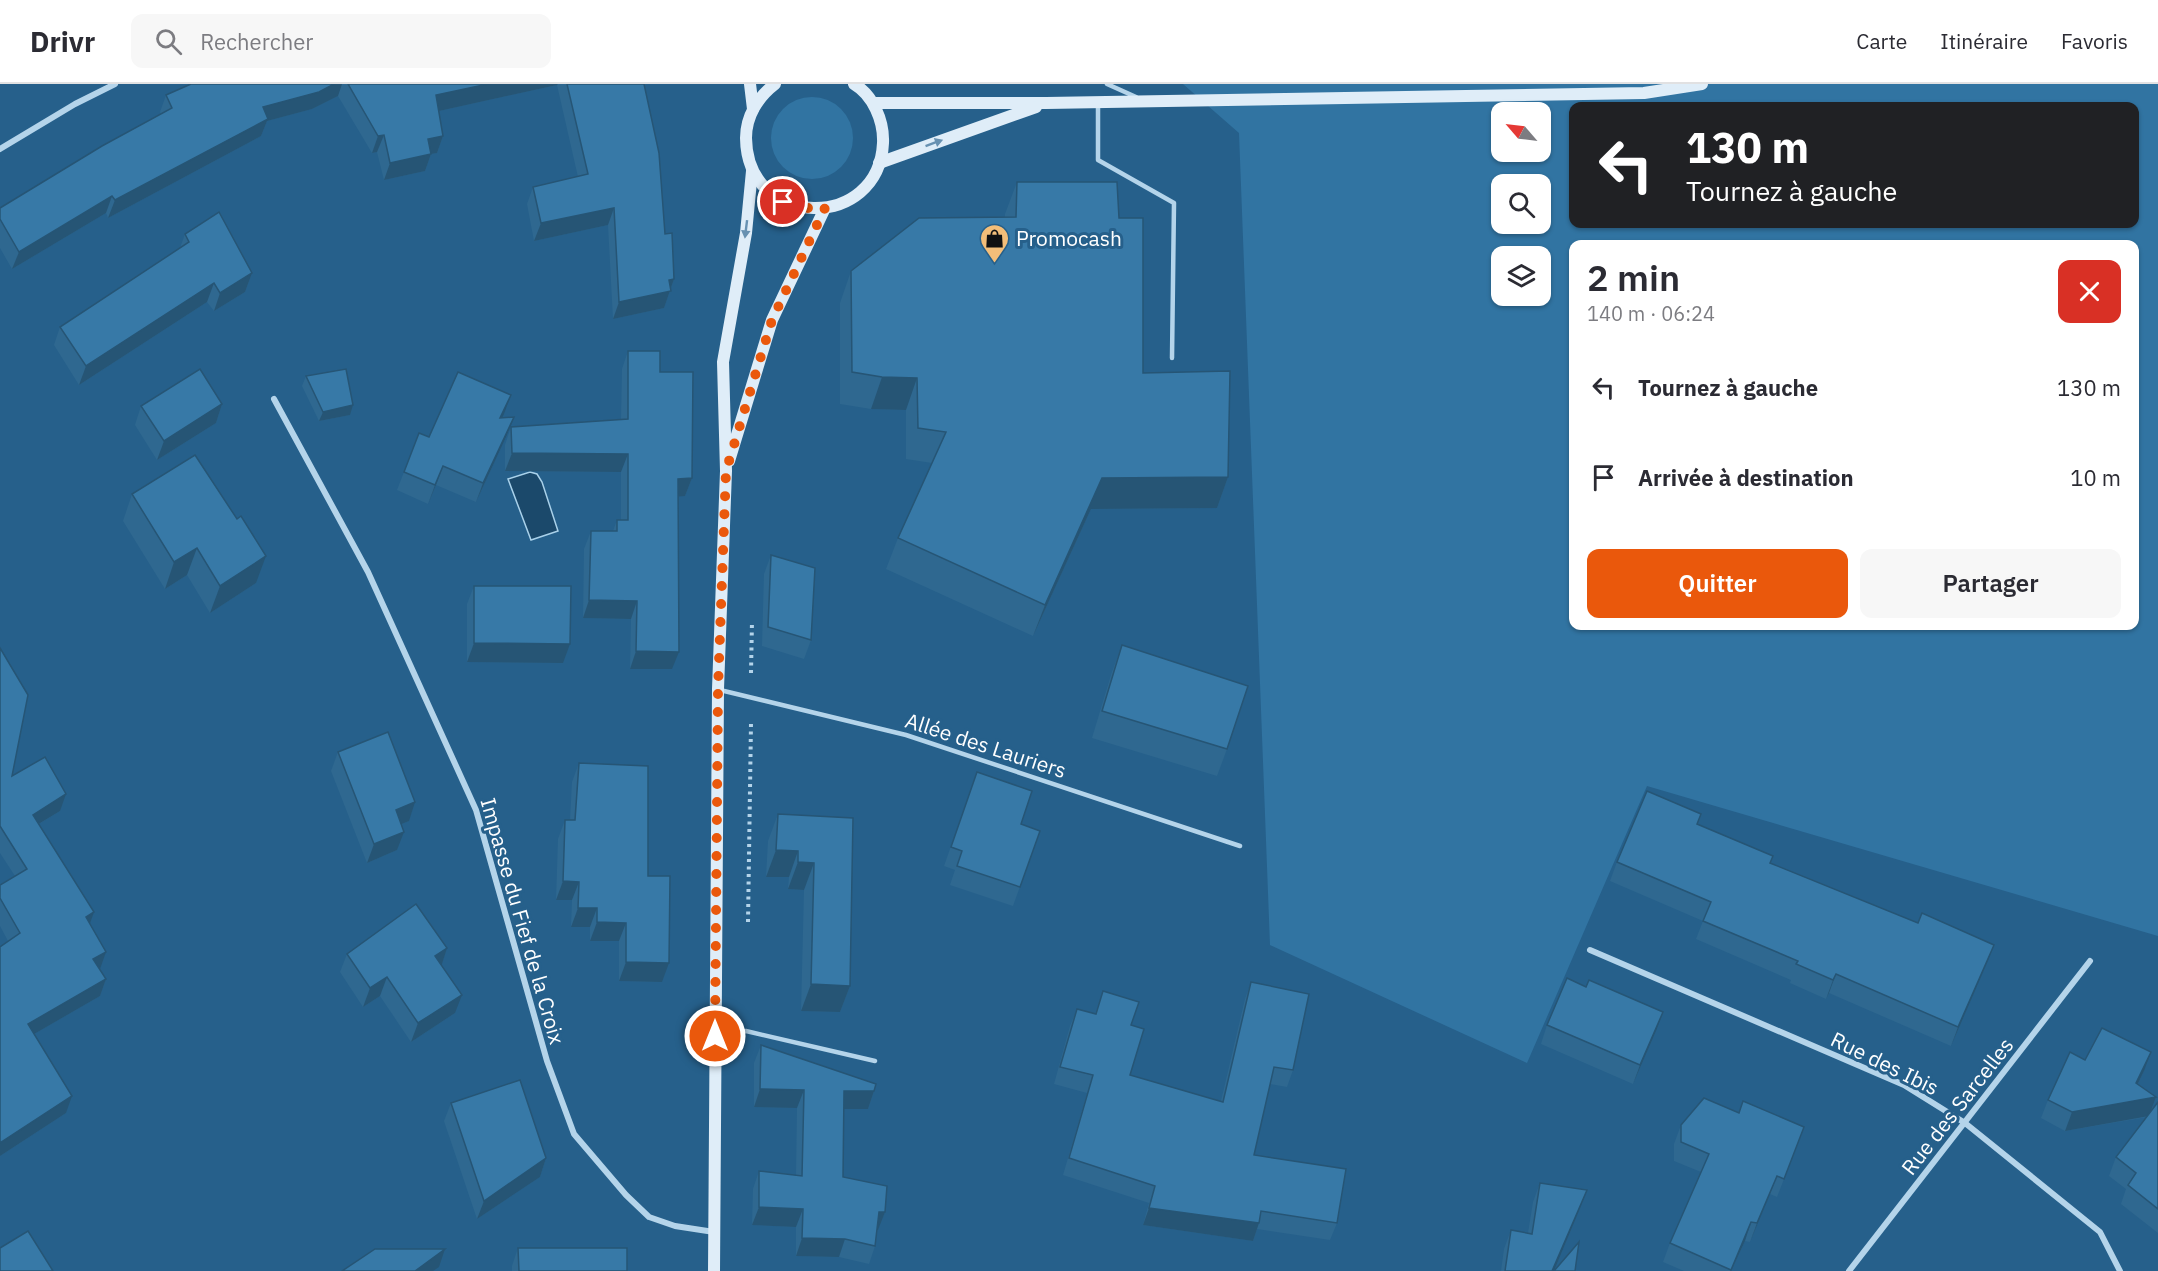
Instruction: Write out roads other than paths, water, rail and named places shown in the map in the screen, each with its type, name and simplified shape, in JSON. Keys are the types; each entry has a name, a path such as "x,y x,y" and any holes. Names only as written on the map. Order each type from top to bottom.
{"main road":[{"path":"750,84 753,110"},
{"path":"775,84 765,92 753,110 746,130 746,151 752,171 765,189 783,202 804,208 825,208 843,203 859,193 872,180 879,163 883,143 881,122 873,103 854,84"},
{"path":"873,103 1046,104 1644,93 1702,84"},
{"path":"879,163 1046,104"},
{"path":"714,1271 718,689 726,471 723,362 746,233 752,171"},
{"path":"726,471 772,320 825,208"}],"street":[{"path":"0,149 75,104 115,84"},
{"name":"Impasse du Fief de la Croix","path":"274,399 368,572 476,810 547,1062 574,1134 626,1195 649,1217 675,1226 714,1232"},
{"name":"Rue des Ibis","path":"1590,950 1904,1085 1965,1123 2100,1232 2120,1271"},
{"name":"Rue des Sarcelles","path":"1849,1271 2090,961"}],"lane":[{"path":"1107,84 1144,101"},
{"path":"1098,102 1098,160 1174,203 1172,358"},
{"name":"Allée des Lauriers","path":"718,689 906,735 1240,846"},
{"path":"715,1036 747,1031 875,1060"}],"place":[{"name":"Promocash","path":"995,264"}]}
